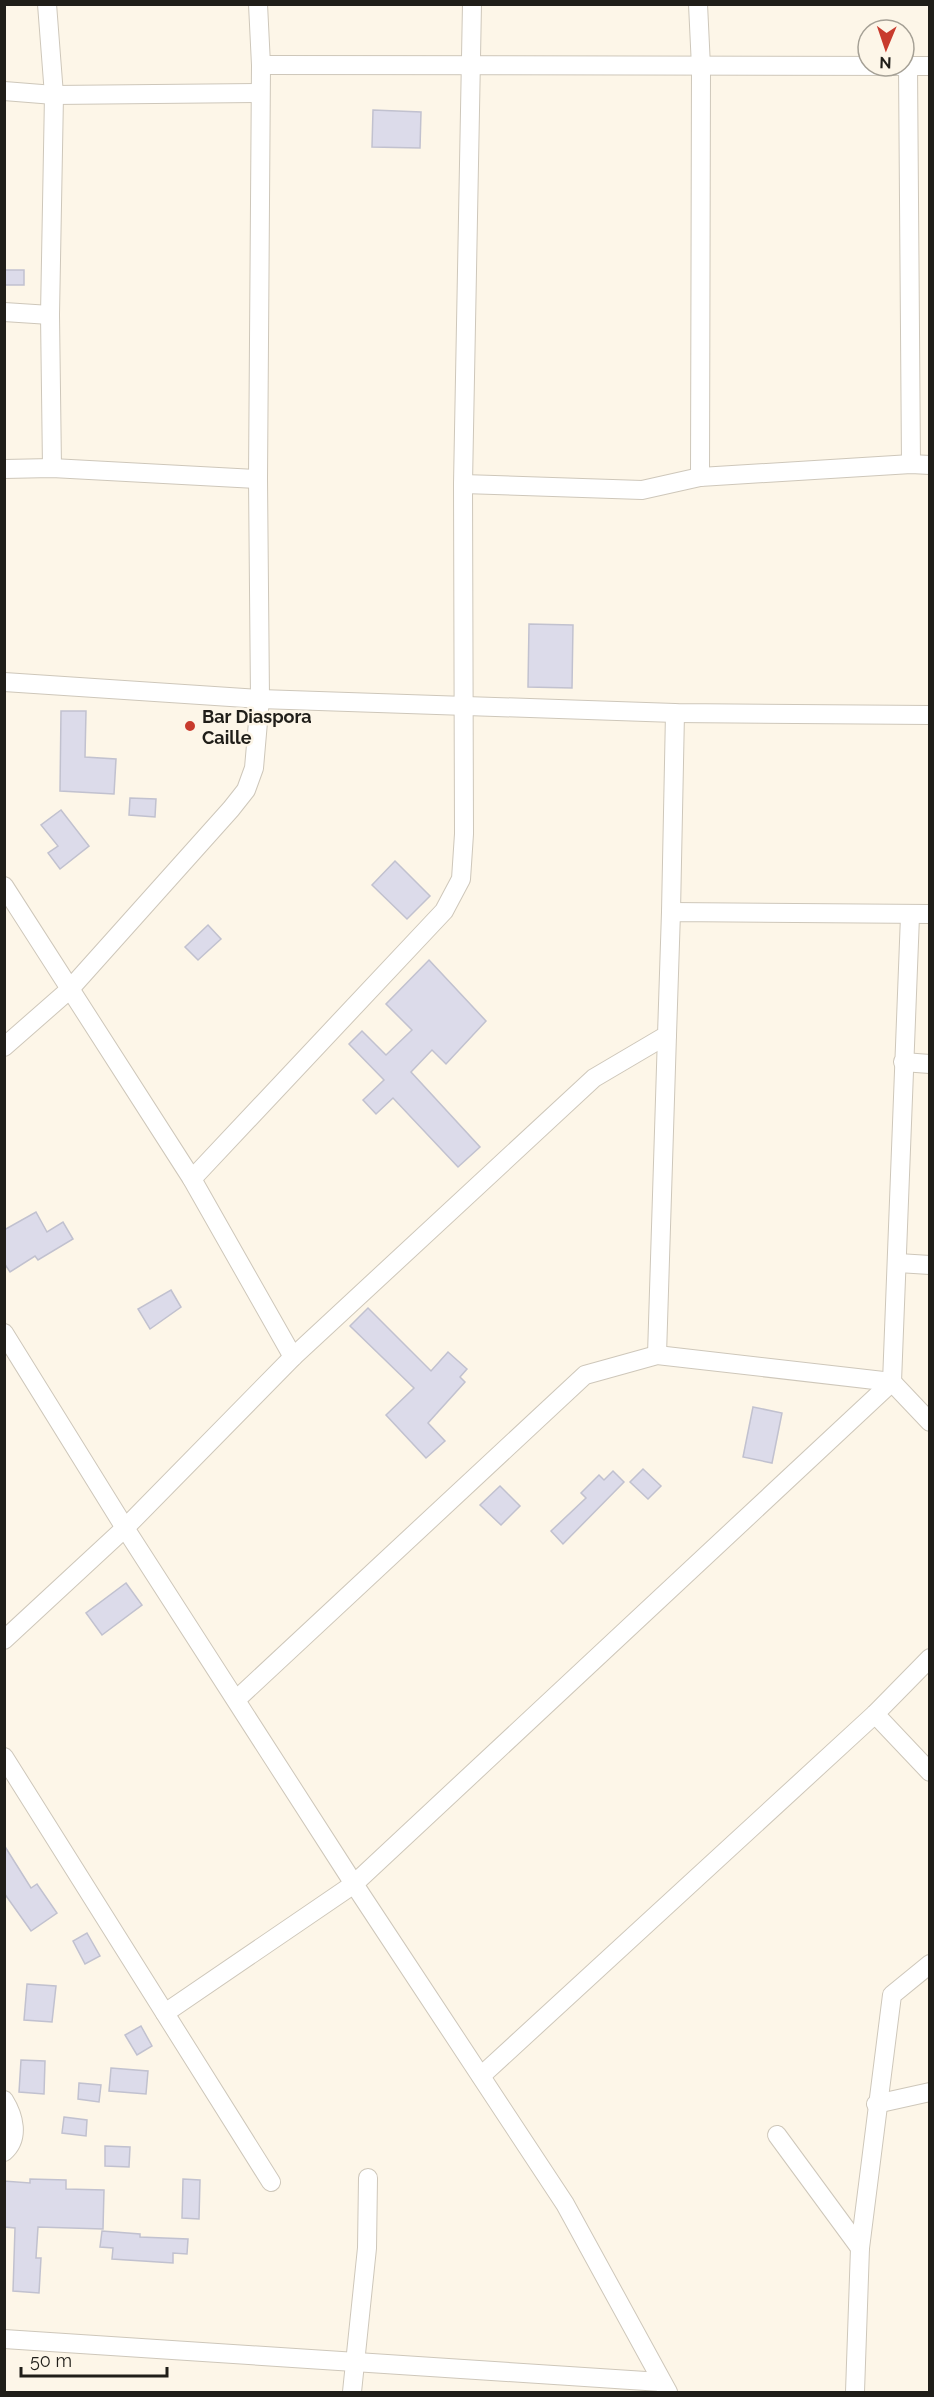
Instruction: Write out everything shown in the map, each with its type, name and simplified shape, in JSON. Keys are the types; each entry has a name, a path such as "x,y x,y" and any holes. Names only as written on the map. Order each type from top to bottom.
{"street":[{"path":"47,4 54,94 50,315 52,468"},
{"path":"4,1047 69,990 246,790 254,768 260,699 258,479 261,64 258,4"},
{"path":"192,1179 444,911 461,879 464,834 462,705 464,484 473,66 472,4"},
{"path":"698,4 701,67 700,477"},
{"path":"261,64 856,66"},
{"path":"908,78 911,464"},
{"path":"4,91 54,94 260,93"},
{"path":"4,312 50,315"},
{"path":"464,484 642,490 700,477 911,464 930,465"},
{"path":"4,469 52,468 258,479"},
{"path":"4,682 260,699 675,713 930,715"},
{"path":"657,1355 675,713"},
{"path":"4,886 192,1179 293,1357"},
{"path":"671,912 909,916 930,914"},
{"path":"165,2013 354,1884 892,1382 909,916"},
{"path":"4,1640 125,1528 293,1357 594,1078 667,1035"},
{"path":"903,1062 930,1064"},
{"path":"898,1263 930,1265"},
{"path":"4,1333 125,1528 354,1884 565,2204 664,2387"},
{"path":"237,1699 585,1375 657,1355 892,1382 930,1422"},
{"path":"481,2076 876,1714 930,1658"},
{"path":"876,1714 930,1772"},
{"path":"4,1757 271,2182"},
{"path":"855,2392 860,2248 876,2104 892,1995 930,1964"},
{"path":"876,2104 930,2092"},
{"path":"4,2100 15,2127 11,2146 4,2152"},
{"path":"777,2135 860,2248"},
{"path":"352,2392 367,2248 368,2178"},
{"path":"4,2338 664,2387"}],"building":[{"path":"373,110 421,112 420,148 372,147"},
{"path":"4,270 24,270 24,285 4,285"},
{"path":"529,624 573,625 572,688 528,687"},
{"path":"61,711 86,711 85,757 116,759 114,794 60,791"},
{"path":"130,798 156,799 155,817 129,815"},
{"path":"61,810 89,846 60,869 48,853 58,846 41,825"},
{"path":"395,861 430,896 407,919 372,885"},
{"path":"208,925 221,939 198,960 185,947"},
{"path":"429,960 486,1021 446,1064 432,1050 411,1072 480,1147 458,1167 393,1098 376,1114 363,1100 384,1080 349,1044 362,1031 386,1055 412,1030 386,1004"},
{"path":"36,1212 47,1232 63,1222 73,1239 38,1260 35,1256 10,1272 4,1263 4,1230"},
{"path":"171,1290 181,1307 150,1329 138,1309"},
{"path":"368,1308 431,1371 448,1352 467,1369 460,1377 465,1382 428,1423 445,1441 426,1458 386,1415 414,1388 350,1326"},
{"path":"753,1407 782,1413 772,1463 743,1457"},
{"path":"643,1469 661,1486 648,1499 630,1482"},
{"path":"613,1471 624,1482 563,1544 551,1531 586,1498 581,1493 599,1475 604,1480"},
{"path":"500,1486 520,1506 501,1525 480,1505"},
{"path":"126,1583 142,1605 102,1635 86,1613"},
{"path":"4,1845 31,1888 37,1884 57,1913 31,1931 4,1893"},
{"path":"87,1933 100,1956 85,1964 73,1941"},
{"path":"27,1984 56,1986 52,2022 24,2020"},
{"path":"141,2026 152,2046 137,2055 125,2035"},
{"path":"21,2060 45,2061 44,2094 19,2092"},
{"path":"111,2068 148,2071 146,2094 109,2091"},
{"path":"79,2083 101,2085 99,2102 78,2099"},
{"path":"64,2117 87,2120 86,2136 62,2133"},
{"path":"105,2146 130,2147 129,2167 105,2166"},
{"path":"30,2179 66,2180 66,2189 104,2190 103,2229 38,2227 36,2258 41,2258 39,2293 13,2291 15,2228 4,2227 4,2181 30,2183"},
{"path":"183,2179 200,2180 199,2219 182,2218"},
{"path":"102,2231 140,2234 140,2237 188,2239 187,2254 173,2253 173,2263 112,2259 113,2248 100,2247"}],"place":[{"name":"Bar Diaspora Caille","path":"190,726"}]}
